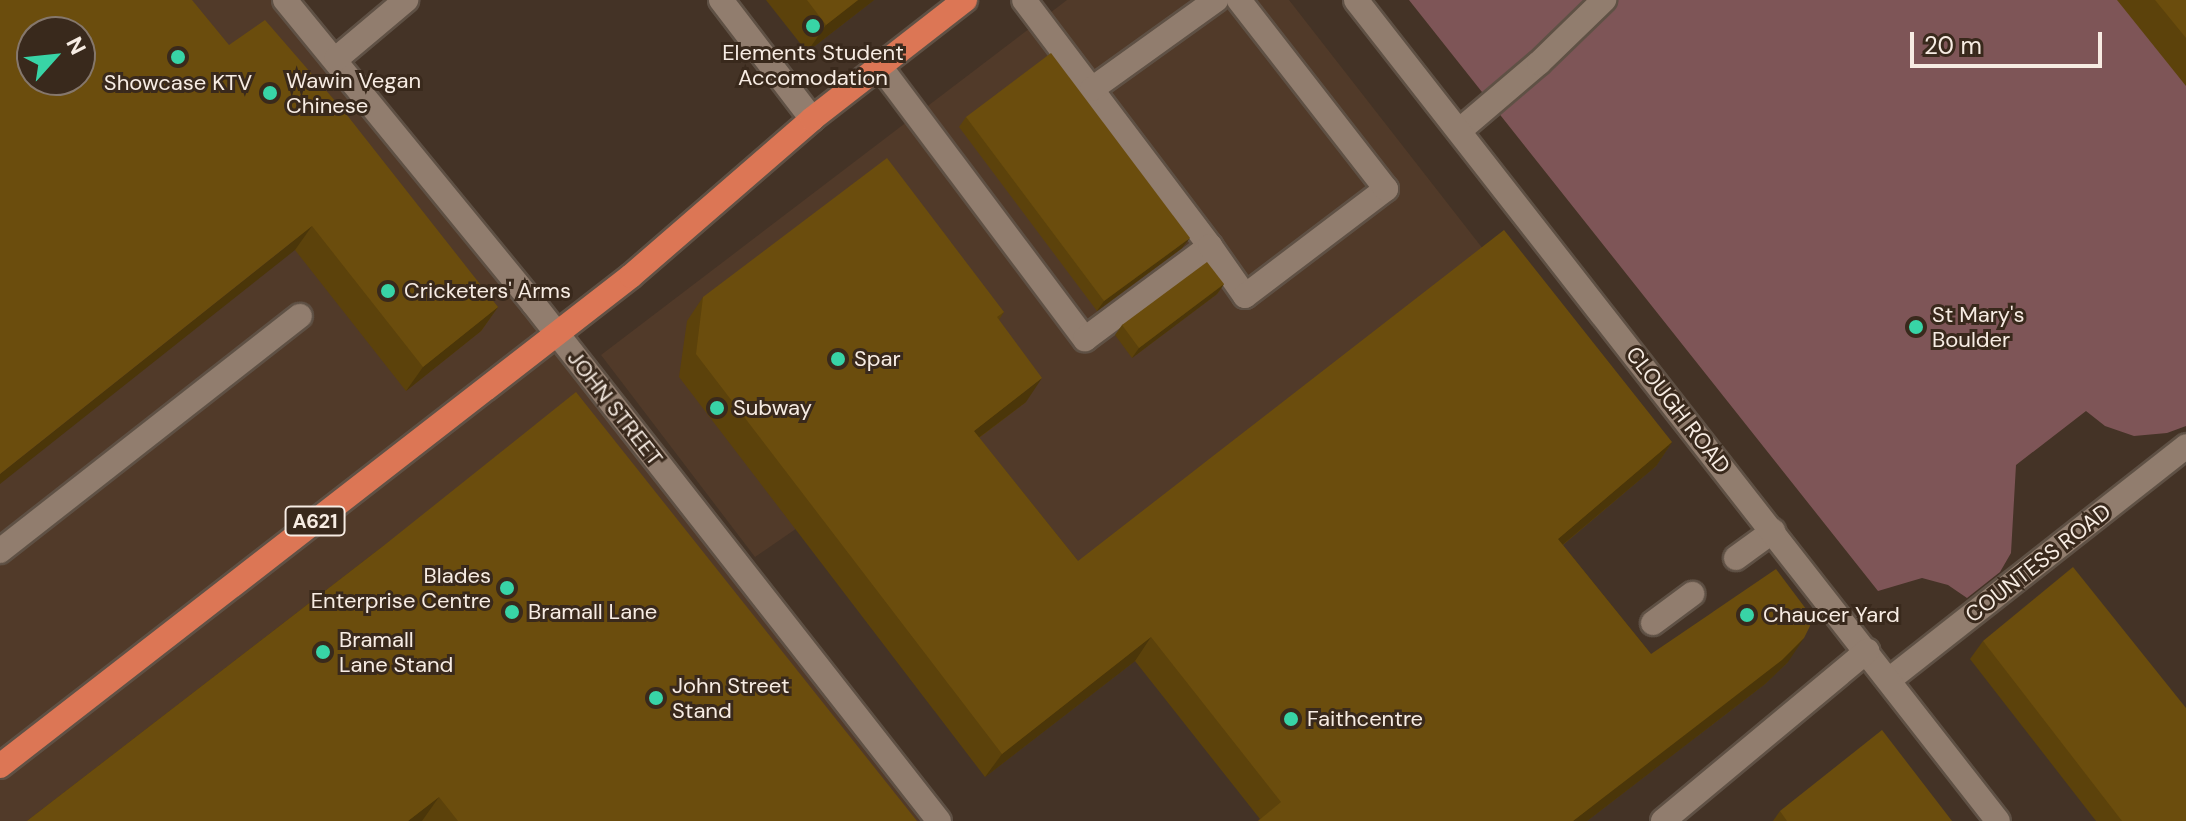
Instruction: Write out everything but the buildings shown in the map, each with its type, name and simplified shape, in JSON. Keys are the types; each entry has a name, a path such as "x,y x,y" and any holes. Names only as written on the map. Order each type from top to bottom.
{"highway":[{"name":"A621","path":"0,766 631,276 812,119 965,0"}],"street":[{"name":"JOHN STREET","path":"285,0 557,333 939,821"},
{"path":"336,59 406,0"},
{"path":"721,0 812,119"},
{"path":"1024,0 1245,296 1386,189 1239,0"},
{"path":"1092,89 1216,0"},
{"name":"CLOUGH ROAD","path":"1356,0 1998,821"},
{"path":"1459,131 1539,63 1604,0"},
{"path":"879,65 1085,339 1210,246"},
{"path":"0,551 300,316"},
{"name":"COUNTESS ROAD","path":"1889,680 2186,446"},
{"path":"1736,558 1773,531"},
{"path":"1653,623 1692,594"},
{"path":"1663,821 1867,651"}],"shaded area":[{"path":"0,0 285,0 939,821 0,821"},
{"path":"1067,0 1289,0 1487,254 1061,585 938,431 755,557 601,355"},
{"path":"1409,0 2186,0 2186,426 2167,433 2134,436 2105,426 2086,411 2016,465 2011,553 2000,572 1967,598 1948,585 1922,578 1878,591"}],"place":[{"name":"Elements Student Accomodation","path":"813,26"},
{"name":"Showcase KTV","path":"178,57"},
{"name":"Wawin Vegan Chinese","path":"270,93"},
{"name":"Cricketers' Arms","path":"388,291"},
{"name":"St Mary's Boulder","path":"1916,327"},
{"name":"Spar","path":"838,359"},
{"name":"Subway","path":"717,408"},
{"name":"Blades Enterprise Centre","path":"507,588"},
{"name":"Bramall Lane","path":"512,612"},
{"name":"Chaucer Yard","path":"1747,615"},
{"name":"Bramall Lane Stand","path":"323,652"},
{"name":"John Street Stand","path":"656,698"},
{"name":"Faithcentre","path":"1291,719"}]}
